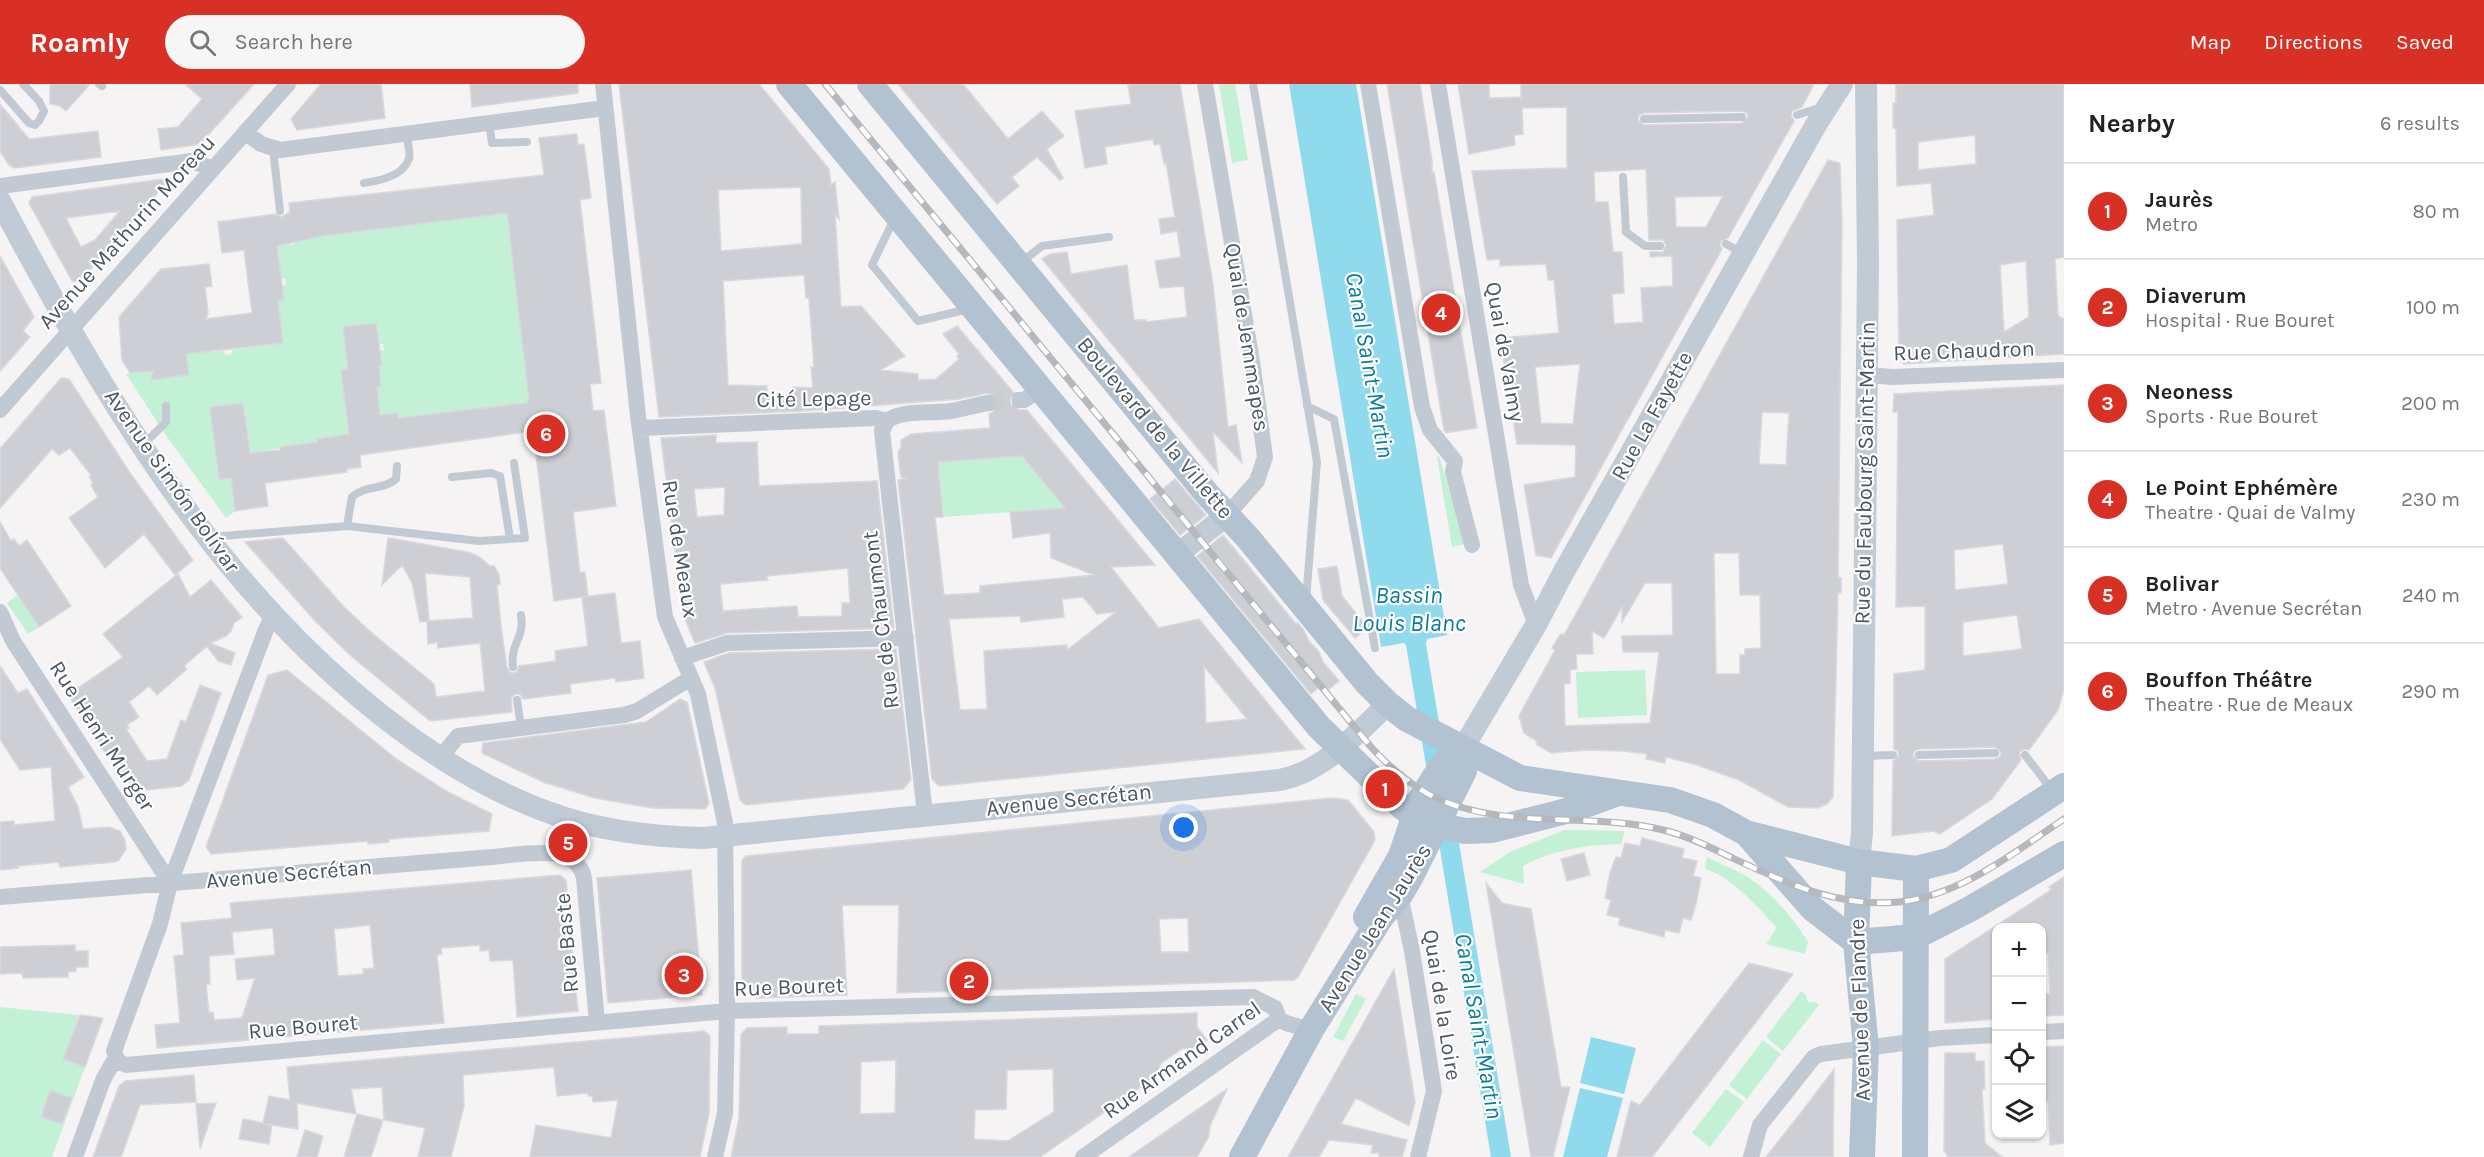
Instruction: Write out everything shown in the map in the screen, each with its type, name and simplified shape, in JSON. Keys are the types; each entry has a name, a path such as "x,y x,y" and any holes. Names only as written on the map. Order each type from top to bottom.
{"main road":[{"path":"789,84 973,308 1030,395 1177,555 1319,727 1395,801 1426,821 1465,831 1492,830 1624,792"},
{"name":"Boulevard de la Villette","path":"870,84 1367,683 1388,704 1407,719 1520,778 1670,800 1713,815 1746,833"},
{"name":"Rue La Fayette","path":"1462,748 1536,625 1735,249 1842,84"},
{"name":"Rue du Faubourg Saint-Martin","path":"1859,862 1862,833 1865,375 1868,265 1866,84"},
{"name":"Avenue Simón Bolívar","path":"0,201 70,330 141,446 207,538 273,615 352,693 422,747 527,804 564,818 620,832 648,836 703,838 725,836"},
{"name":"Quai de Jemmapes","path":"1177,555 1227,515"},
{"name":"Avenue Secrétan","path":"725,836 925,814 1280,780 1298,776 1341,747 1388,704"},
{"path":"1426,821 1464,771 1462,748"},
{"path":"1746,833 1859,862 1916,869 1951,860 2059,789"},
{"name":"Avenue Jean Jaurès","path":"1242,1157 1311,1030 1381,917 1400,895 1426,821"},
{"name":"Avenue Jean Jaurès","path":"1311,1030 1352,942 1401,856 1426,821"},
{"path":"1746,833 1814,909 1856,942 1915,937 1971,909 2064,854"},
{"name":"Avenue de Flandre","path":"1859,862 1856,942 1866,1048 1862,1157"},
{"path":"1915,1157 1916,869"}],"street":[{"name":"Rue de Meaux","path":"603,84 640,428 664,617 698,694 723,809 727,1011 725,1113 715,1157"},
{"name":"Quai de Jemmapes","path":"1205,84 1252,361 1265,457 1257,481 1227,515"},
{"path":"1368,84 1428,437 1455,461 1453,472 1472,545"},
{"name":"Quai de Valmy","path":"1438,84 1521,585 1536,625"},
{"name":"Avenue Mathurin Moreau","path":"0,410 284,85"},
{"path":"245,132 273,149 280,150 605,108"},
{"path":"0,186 192,161 213,168"},
{"name":"Rue Chaudron","path":"1865,375 1893,377 2064,370"},
{"name":"Cité Lepage","path":"640,428 876,418 887,421 901,416 951,411 988,403"},
{"name":"Rue de Chaumont","path":"887,421 882,431 925,814"},
{"name":"Rue Henri Murger","path":"0,612 13,640 170,883"},
{"path":"75,1157 103,1080 116,1057 114,1051 160,924 170,883 273,615"},
{"path":"682,658 727,643 906,638"},
{"path":"440,758 458,736 624,715 637,711 691,678"},
{"name":"Avenue Secrétan","path":"0,897 492,857 557,854 571,857 576,861"},
{"name":"Rue Baste","path":"576,861 584,878 597,1022"},
{"name":"Quai de la Loire","path":"1400,895 1412,951 1434,1092 1418,1157"},
{"name":"Rue Bouret","path":"116,1057 119,1062 126,1065 727,1011 1253,997 1275,1008 1279,1018"},
{"name":"Rue Armand Carrel","path":"1083,1157 1279,1018 1286,1023 1311,1030"},
{"path":"2046,1032 2064,1031"},
{"path":"1751,1157 1760,1125 1814,1057 1821,1054 1940,1038 1992,1035"}],"lane":[{"path":"0,90 29,123 34,124 39,121 44,111 39,101 23,84"},
{"path":"1252,84 1317,462 1305,608"},
{"path":"1797,115 1831,104"},
{"path":"1644,119 1742,117"},
{"path":"489,123 492,143 527,142"},
{"path":"364,183 384,181 406,164 409,154 406,134"},
{"path":"273,149 280,211"},
{"path":"1623,177 1626,232 1645,246 1660,246"},
{"path":"897,214 872,265 918,321 973,308"},
{"path":"1018,264 1042,246 1109,237"},
{"path":"141,446 166,422 166,406"},
{"path":"1307,406 1334,419 1375,648"},
{"path":"207,538 347,526 479,541 525,538 514,463"},
{"path":"347,526 352,497 363,490 391,484 396,479 397,466"},
{"path":"452,477 491,473 500,476 510,539"},
{"path":"513,667 514,645 522,633 521,615"},
{"path":"517,700 521,728"},
{"path":"1919,755 1995,753"},
{"path":"1862,756 1893,755"},
{"path":"2025,755 2059,789"}],"green space":[{"path":"1219,84 1235,84 1248,160 1232,163"},
{"path":"506,211 530,400 526,403 398,418 397,413 380,415 377,387 381,386 375,366 381,365 380,351 384,350 383,344 379,344 376,323 343,327 348,369 341,370 350,442 317,439 317,442 250,453 243,403 210,407 219,479 231,478 235,511 226,518 165,434 126,374 153,371 151,380 189,375 183,349 209,345 210,352 224,351 225,355 232,354 232,350 283,343 278,301 282,286 286,285 285,278 281,278 277,246 294,244 294,240"},
{"path":"1022,456 1065,508 943,517 938,462"},
{"path":"1439,456 1466,544 1452,547 1437,457"},
{"path":"18,595 39,627 28,634 7,603"},
{"path":"1645,670 1647,715 1578,718 1576,672"},
{"path":"1564,830 1625,831 1621,844 1571,849 1523,866 1524,884 1480,872 1510,852"},
{"path":"1707,857 1752,880 1770,895 1787,913 1808,942 1805,954 1766,944 1777,928 1734,885 1705,869"},
{"path":"1801,991 1806,995 1808,1002 1819,1005 1783,1051 1766,1037"},
{"path":"1356,994 1366,999 1343,1041 1333,1037"},
{"path":"0,1007 79,1015 64,1058 85,1067 52,1157 0,1157"},
{"path":"1763,1040 1781,1054 1747,1099 1729,1085"},
{"path":"1726,1089 1744,1102 1710,1147 1692,1133"}],"water":[{"name":"Bassin Louis Blanc","path":"1289,84 1356,84 1447,635 1427,639 1426,644 1511,1157 1491,1157 1406,645 1404,643 1381,647"},
{"path":"1591,1037 1636,1048 1624,1094 1580,1083"},
{"path":"1580,1088 1623,1098 1607,1157 1563,1157"}],"building":[{"path":"50,84 90,84 66,111 60,106 50,104"},
{"path":"185,84 254,84 200,144 161,150 158,129 178,127 202,99"},
{"path":"321,84 381,84 385,118 297,130 291,119"},
{"path":"470,84 578,84 578,93 472,107"},
{"path":"619,84 759,84 829,169 831,185 835,182 839,219 835,214 841,307 861,306 905,356 880,370 918,374 918,380 936,379 959,359 957,356 959,354 943,334 957,326 1013,392 1010,399 1011,406 1019,410 1027,410 1155,565 1111,567 1159,628 1199,619 1305,749 939,786 932,779 898,480 907,478 901,477 898,453 901,440 912,434 990,428 989,414 995,411 998,401 996,396 987,393 959,399 803,411 659,417","holes":["801,187 802,244 721,251 718,190","804,275 806,298 809,298 814,367 811,367 813,388 793,387 793,394 767,395 767,386 728,385 723,281","1022,456 1065,508 1010,512 1013,538 1050,533 1051,558 1094,575 980,586 980,593 944,595 935,517 943,517 938,462","1083,597 1097,614 1116,612 1067,650 1067,645 984,651 987,709 960,710 949,619 1020,616 1021,622 1064,617 1062,599","1204,666 1247,719 1206,723"]},
{"path":"898,84 963,84 1008,139 1042,111 1064,136 1047,149 1063,178 1060,180 1037,157 1012,177 1019,186 997,204"},
{"path":"1128,84 1180,84 1213,285 1228,427 1236,425 1242,463 1213,432 1218,473 1042,259 1050,254 1067,252 1071,274 1127,265 1134,320 1146,320 1146,322 1187,317 1184,286 1160,288 1155,261 1181,257 1177,231 1161,234 1159,219 1175,217 1166,163 1164,164 1160,144 1154,145 1153,139 1105,147 1107,164 1085,168 1075,111 1131,104"},
{"path":"1387,84 1420,84 1432,172 1434,172 1477,428 1446,433 1444,430"},
{"path":"1458,84 1489,84 1489,98 1521,97 1521,84 1814,84 1802,107 1792,111 1791,116 1794,121 1728,238 1721,241 1722,249 1551,558 1536,555 1524,485 1575,477 1576,445 1517,444 1500,338 1559,333 1554,280 1548,280 1546,264 1500,266 1500,259 1487,260 1472,171 1567,168 1567,107 1522,108 1523,134 1514,135 1515,145 1469,154","holes":["1742,111 1747,113 1748,117 1742,123 1644,125 1638,120 1639,115 1644,113","1646,169 1649,240 1663,240 1666,245 1663,252 1650,252 1650,257 1672,256 1673,286 1641,288 1643,322 1614,324 1612,294 1624,293 1622,252 1613,252 1608,202 1595,202 1594,172","1723,196 1706,227 1676,227 1675,197","1580,364 1573,424 1541,423 1535,367"]},
{"path":"1896,84 2064,84 2064,257 2055,259 2058,316 2064,319 2064,354 1904,364 1899,358 1897,220 1934,215 1931,183 1897,186 1896,128 1893,128 1893,103 1896,103","holes":["1975,135 1976,164 1918,170 1918,142","2026,261 2029,317 2004,332 2000,265"]},
{"path":"0,104 29,139 98,131 101,157 15,168 9,165 0,151"},
{"path":"577,134 578,145 584,144 591,198 580,200 601,383 590,384 593,411 604,410 616,506 573,512 580,573 585,572 588,596 554,601 533,431 360,455 361,467 347,469 347,472 265,483 268,506 235,511 231,478 219,480 210,407 243,403 250,453 280,450 280,447 317,442 317,439 349,434 341,370 348,369 343,327 376,323 382,365 379,366 381,387 377,387 380,415 398,413 398,418 526,403 529,400 507,213 322,236 277,246 284,300 278,301 283,343 186,354 189,375 151,380 153,371 130,373 122,360 119,317 161,269 209,264 212,286 205,287 208,313 206,319 252,313 244,250 222,253 218,222 275,214 281,217 290,212 289,203 544,175 539,138"},
{"path":"1828,160 1840,163 1842,224 1838,577 1841,578 1841,593 1838,593 1833,797 1827,804 1817,808 1788,807 1739,780 1666,757 1665,763 1646,759 1647,754 1623,751 1585,750 1551,753 1536,744 1537,741 1524,733 1519,716 1555,650 1552,648 1561,634 1564,635","holes":["1762,412 1789,413 1786,465 1759,464","1714,553 1739,553 1740,595 1760,595 1761,648 1745,649 1745,655 1740,655 1740,674 1716,674","1645,583 1672,583 1673,635 1622,636 1623,652 1659,652 1650,723 1565,726 1564,684 1570,683 1570,670 1577,669 1576,654 1593,654 1592,631 1604,638 1622,607 1622,622"]},
{"path":"171,178 79,282 72,281 29,203 32,197","holes":["120,211 95,240 81,247 66,218"]},
{"path":"0,256 34,317 23,331 30,337 0,371"},
{"path":"61,378 69,379 130,473 193,560 175,575 144,534 105,568 69,518 98,497 91,485 93,483 89,477 91,475 70,448 59,455 52,449 0,508 0,449"},
{"path":"2064,385 2064,689 2058,710 2029,750 2024,749 2019,752 2021,760 1992,799 1940,834 1933,831 1892,836 1893,761 1899,755 1894,749 1894,674 1925,670 1925,606 1896,607 1898,412 1893,412 1894,394","holes":["2003,544 2008,584 1955,590 1954,550","2017,615 2022,649 1963,656 1963,622","1995,747 2001,752 2000,757 1995,759 1919,761 1913,756 1914,751"]},
{"path":"716,435 716,443 757,442 759,486 877,481 894,628 727,633 695,643 683,614 661,438","holes":["725,487 724,515 697,517 694,489","848,568 850,603 842,603 842,616 798,617 797,606 723,611 720,584 768,580 766,576"]},
{"path":"1175,479 1206,515 1180,535 1150,499"},
{"path":"0,522 11,541 14,539 19,546 27,540 71,606 39,627 0,568"},
{"path":"1223,535 1296,624 1298,623 1303,629 1323,662 1339,681 1327,691 1322,685 1311,694 1197,556"},
{"path":"283,538 345,608 434,684 436,697 485,691 480,643 438,648 437,642 428,644 427,621 420,622 412,583 402,565 382,585 388,538 467,552 478,556 490,566 494,566 499,574 500,584 497,585 501,626 507,668 511,673 517,672 519,666 556,661 555,651 588,646 582,597 615,593 621,643 640,641 644,678 616,682 615,678 570,684 571,693 523,699 520,694 516,694 511,698 512,712 430,721 350,655 316,622 245,542","holes":["425,573 470,577 473,618 429,621"]},
{"path":"1337,566 1342,596 1364,623 1365,630 1355,638 1323,600 1318,569"},
{"path":"178,574 190,597 211,580 242,617 234,623 226,636 210,643 235,653 231,665 218,661 207,646 184,666 187,669 157,695 149,686 129,702 139,717 127,725 129,728 126,729 147,761 167,759 181,720 186,722 200,685 221,693 189,780 181,786 138,791 128,788 68,695 123,657 103,634"},
{"path":"896,649 911,780 903,789 746,805 740,800 715,688 704,662 729,653"},
{"path":"0,666 18,693 27,689 84,777 68,787 78,807 83,829 109,827 120,831 125,840 126,849 119,860 60,867 59,862 0,870 0,822 14,821 14,825 55,821 51,767 20,770 0,739"},
{"path":"287,670 395,758 446,791 492,814 489,831 389,839 389,842 368,844 368,841 211,854 206,847 268,675"},
{"path":"680,699 687,702 709,803 705,809 652,808 595,798 543,782 482,753 483,743 646,722"},
{"path":"1332,798 1348,800 1374,832 1375,840 1298,977 1294,980 897,993 899,905 842,905 847,995 757,998 742,983 742,860 746,856","holes":["1188,918 1189,952 1161,952 1159,919"]},
{"path":"1642,838 1684,849 1682,858 1697,861 1693,876 1701,878 1696,904 1691,920 1683,918 1679,933 1665,930 1664,937 1619,925 1620,918 1607,915 1611,900 1605,898 1616,857 1621,858 1625,843 1640,846"},
{"path":"1584,853 1590,875 1567,881 1561,859"},
{"path":"691,870 702,995 608,1003 597,878"},
{"path":"560,875 566,880 578,1011 517,1017 513,960 490,961 489,950 480,951 480,945 441,948 442,954 437,955 444,1023 157,1048 155,1025 180,1023 174,956 184,955 181,923 232,918 230,903","holes":["370,925 374,968 363,969 364,974 338,976 334,929","273,928 275,955 235,959 237,980 255,978 242,1018 214,1020 213,1012 209,1013 206,984 210,984 209,956 234,954 232,932"]},
{"path":"2064,877 2064,1015 2046,1016 2046,994 2050,994 2046,923 2000,923 2051,890 2049,887"},
{"path":"1486,883 1502,903 1531,909 1561,1087 1570,1087 1553,1157 1531,1157"},
{"path":"1992,928 1992,1019 1945,1023 1945,959"},
{"path":"75,945 75,951 88,951 88,967 76,967 76,971 68,972 68,977 23,978 22,973 0,974 0,947"},
{"path":"1749,963 1793,974 1652,1157 1617,1157 1631,1101 1640,1105"},
{"path":"1394,969 1415,1102 1409,1126 1356,1098 1341,1124 1407,1140 1402,1157 1379,1157 1379,1153 1371,1153 1373,1145 1329,1140 1319,1157 1288,1157"},
{"path":"1197,1013 1197,1027 1207,1040 1194,1050 1183,1048 1160,1064 1159,1074 1040,1157 731,1157 739,1118 741,1034 747,1028 787,1027 787,1034 819,1034 819,1026","holes":["896,1060 895,1113 860,1114 861,1062","1053,1069 1054,1112 1008,1141 974,1139 975,1110 1006,1109 1007,1070"]},
{"path":"80,1015 103,1018 85,1067 63,1059"},
{"path":"704,1031 710,1036 709,1114 700,1157 530,1157 536,1125 611,1138 618,1100 593,1102 592,1096 588,1096 588,1093 557,1096 554,1067 463,1075 464,1106 451,1157 418,1157 425,1128 384,1120 382,1087 351,1089 356,1114 297,1103 298,1129 272,1125 269,1144 239,1139 243,1119 263,1123 269,1096 290,1100 287,1067"},
{"path":"2064,1046 2064,1143 2050,1145 2048,1101 2046,1101 2046,1047"},
{"path":"1945,1053 1975,1053 1975,1061 1984,1061 1985,1089 1982,1089 1985,1143 2002,1157 1947,1157 1944,1152"},
{"path":"1834,1069 1833,1157 1766,1157 1803,1110"},
{"path":"194,1075 196,1102 140,1105 121,1157 93,1157 119,1086 125,1081"},
{"path":"1227,1089 1210,1126 1209,1136 1197,1157 1129,1157"},
{"path":"50,1090 72,1098 62,1124 41,1117"},
{"path":"216,1103 200,1149 196,1104"},
{"path":"357,1114 383,1120 371,1157 344,1157"},
{"path":"305,1130 323,1136 317,1157 297,1157"}],"tunnel":[{"path":"988,403 1020,400"}],"railway":[{"path":"825,84 1371,747 1398,773 1428,794 1451,804 1503,816 1610,822 1663,830 1695,841 1789,883 1831,897 1876,903 1922,898 1965,882 1986,871 2064,819"}],"place":[{"name":"Le Point Ephémère","path":"1441,313"},
{"name":"Bouffon Théâtre","path":"546,434"},
{"name":"Jaurès","path":"1385,789"},
{"name":"Bolivar","path":"568,843"},
{"name":"Neoness","path":"684,975"},
{"name":"Diaverum","path":"969,981"}],"water label":[{"name":"Canal Saint-Martin","path":"1370,365"},
{"name":"Canal Saint-Martin","path":"1479,1026"}]}
